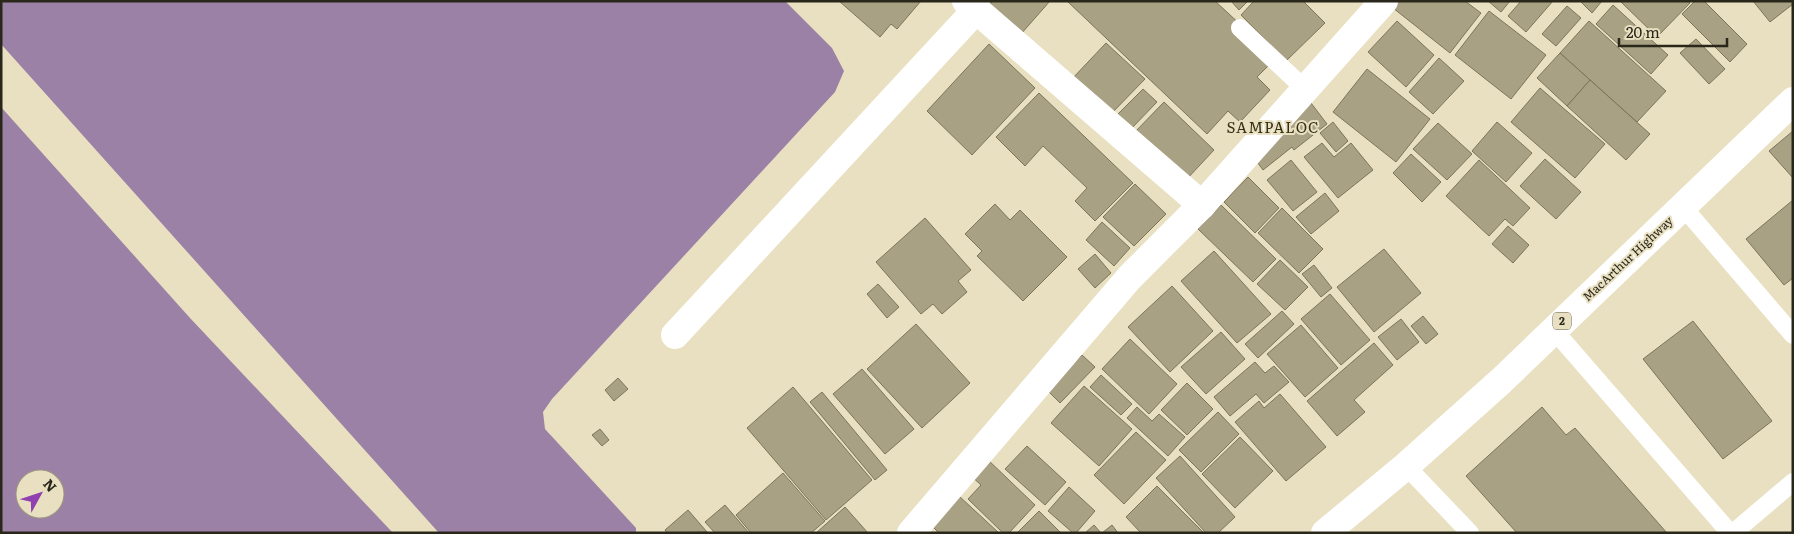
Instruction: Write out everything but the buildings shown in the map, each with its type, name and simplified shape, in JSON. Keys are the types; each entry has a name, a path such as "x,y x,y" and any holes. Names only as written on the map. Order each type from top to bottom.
{"main road":[{"path":"911,533 1130,277 1202,206 1384,1"},
{"path":"675,335 971,5 1202,206"},
{"name":"MacArthur Highway","path":"1325,533 1406,466 1501,381 1684,208 1793,101"}],"lane":[{"path":"1240,28 1306,90"},
{"path":"1684,208 1793,335"},
{"path":"1554,329 1732,533 1793,482"},
{"path":"1406,466 1470,533"}],"shaded area":[{"path":"1,1 785,1 832,48 844,71 835,92 552,399 543,412 545,429 636,528 636,533 439,533 1,44"},
{"path":"1,107 190,318 393,533 1,533"}],"district":[{"name":"SAMPALOC","path":"1273,128"}]}
